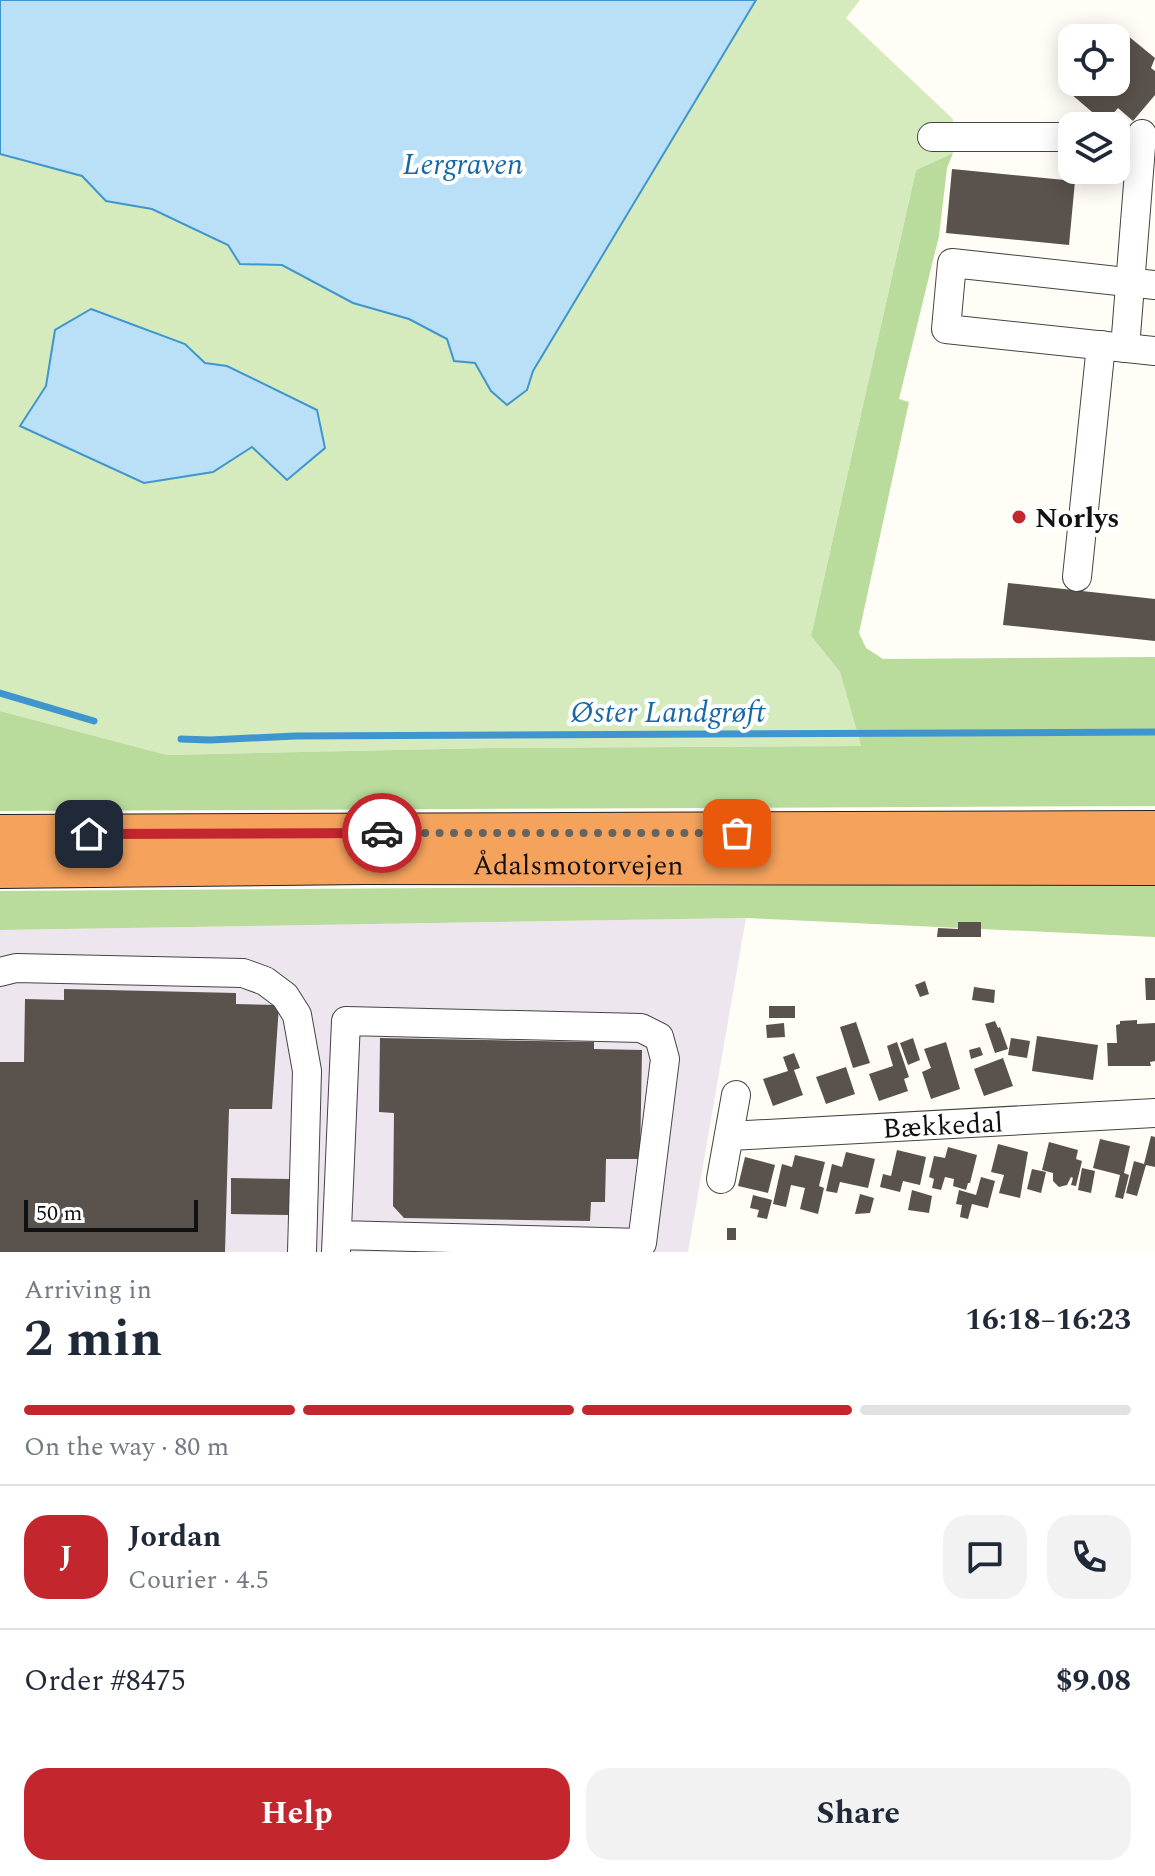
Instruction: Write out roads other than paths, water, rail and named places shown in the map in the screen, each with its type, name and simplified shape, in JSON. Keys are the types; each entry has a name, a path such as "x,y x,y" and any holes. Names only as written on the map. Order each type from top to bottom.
{"highway":[{"name":"Ådalsmotorvejen","path":"0,835 1155,831"},
{"name":"Ådalsmotorvejen","path":"0,868 365,864 1155,865"}],"street":[{"path":"1077,577 1113,346 1142,283 1138,135"},
{"path":"932,137 1058,137"},
{"path":"1142,283 952,263 946,329 1155,351"},
{"path":"0,972 16,968 243,973 265,981 285,996 297,1015 307,1071 302,1252"},
{"path":"346,1021 641,1028 659,1037 665,1059 642,1243 337,1243 346,1021"},
{"path":"721,1179 736,1095"},
{"name":"Bækkedal","path":"729,1136 1155,1113"}],"water":[{"name":"Lergraven","path":"0,0 756,0 533,371 527,390 507,405 491,391 475,363 454,361 447,339 409,319 353,303 282,265 240,264 228,245 152,209 106,201 82,176 0,154"},
{"path":"91,309 185,344 205,363 227,366 317,410 325,448 287,480 252,447 213,472 144,483 20,426 46,386 55,330"}],"waterway":[{"name":"Øster Landgrøft","path":"0,693 94,721"},
{"name":"Øster Landgrøft","path":"181,739 1155,732"}],"place":[{"name":"Norlys","path":"1019,517"}]}
